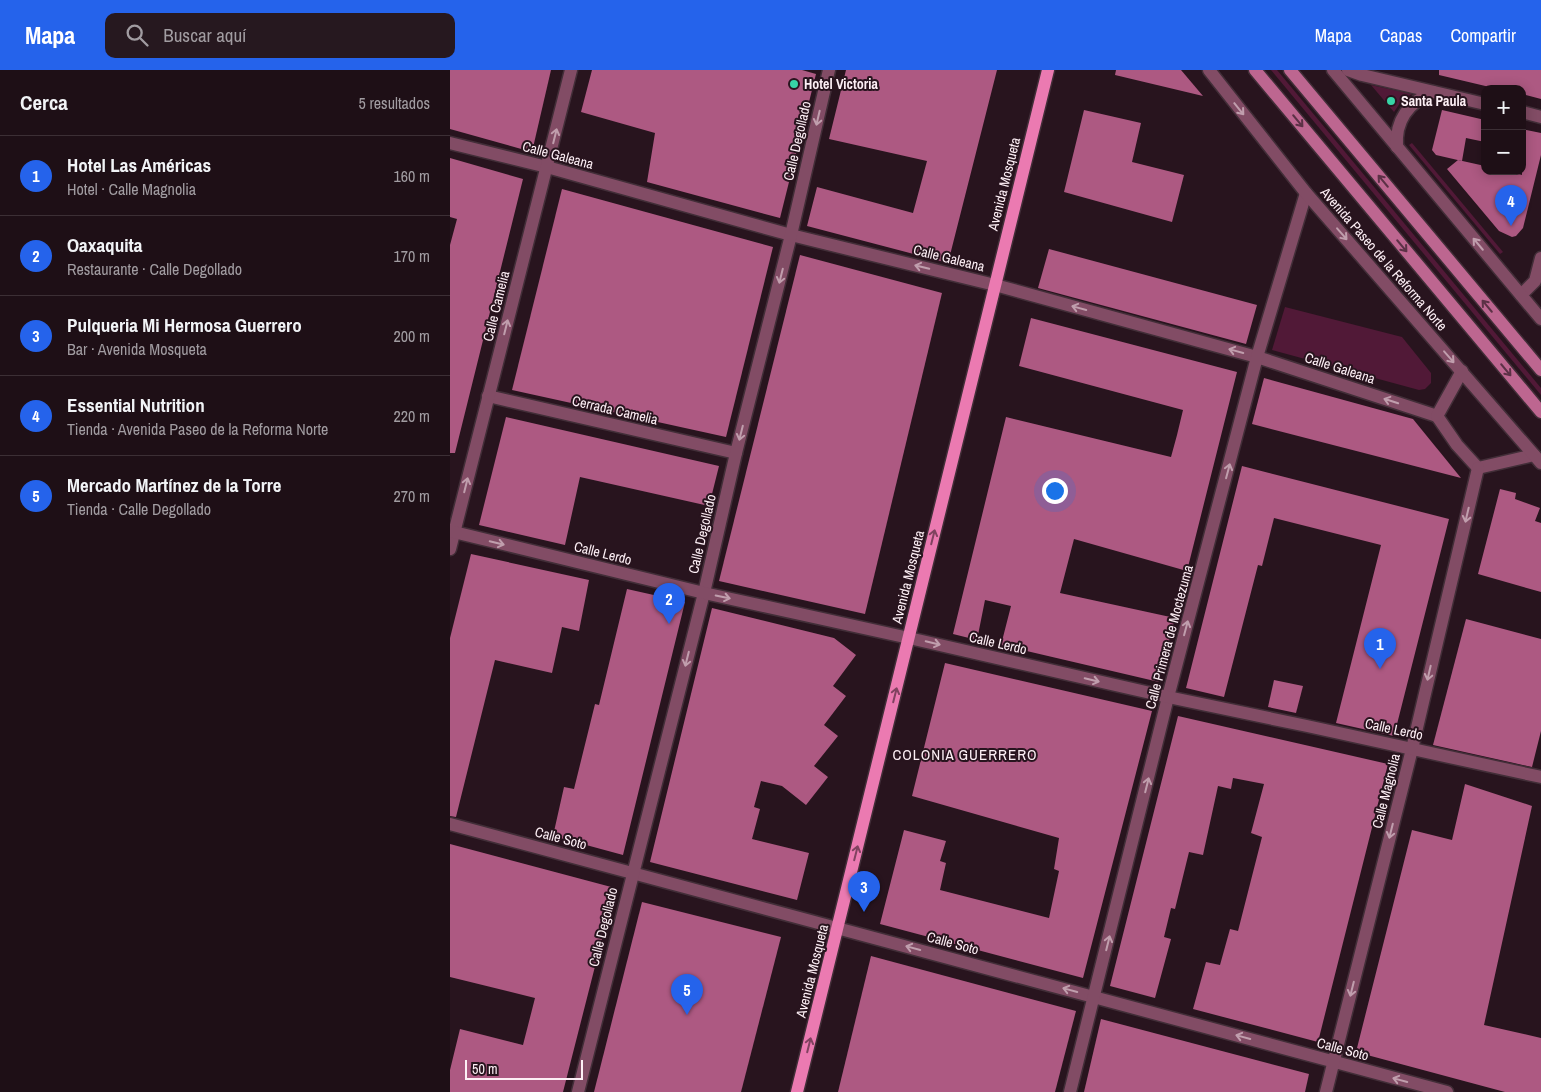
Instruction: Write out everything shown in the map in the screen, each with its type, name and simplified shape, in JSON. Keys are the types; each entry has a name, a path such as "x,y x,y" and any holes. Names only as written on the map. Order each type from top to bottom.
{"main road":[{"name":"Avenida Mosqueta","path":"797,1092 1048,70"},
{"name":"Avenida Paseo de la Reforma Norte","path":"1255,70 1541,412"},
{"path":"1290,70 1541,370"}],"street":[{"name":"Calle Camelia","path":"450,549 452,531 571,70"},
{"name":"Calle Degollado","path":"578,1092 704,593 829,70"},
{"name":"Avenida Paseo de la Reforma Norte","path":"1209,70 1306,193 1538,459"},
{"path":"1342,72 1481,103"},
{"path":"1342,72 1397,147 1541,319"},
{"path":"1397,147 1396,137 1405,113 1419,98 1433,92"},
{"path":"1526,113 1541,117"},
{"name":"Calle Galeana","path":"450,143 547,167 791,235 995,285 1258,357 1437,416"},
{"name":"Calle Primera de Moctezuma","path":"1070,1092 1168,697 1258,357 1306,193"},
{"path":"1521,295 1535,281 1541,258"},
{"path":"1462,372 1437,416 1457,445 1478,468 1538,459"},
{"name":"Cerrada Camelia","path":"488,396 736,453"},
{"name":"Calle Magnolia","path":"1326,1092 1412,749 1478,468"},
{"name":"Calle Lerdo","path":"452,531 704,593 1168,697 1541,777"},
{"name":"Calle Soto","path":"450,824 1447,1092"}],"shaded area":[{"path":"1271,70 1277,70 1541,388 1541,395"},
{"path":"1371,85 1412,94 1402,100 1394,112"},
{"path":"1412,143 1503,252 1500,254 1409,145"},
{"path":"1285,307 1402,337 1431,373 1431,383 1425,389 1419,390 1272,350"}],"building":[{"path":"450,70 551,70 532,152 450,129"},
{"path":"592,70 802,70 816,74 780,218 647,182 655,133 581,112"},
{"path":"846,70 997,70 948,263 807,226 817,187 913,213 927,161 829,139"},
{"path":"1116,70 1181,70 1203,96 1115,75"},
{"path":"1439,70 1541,70 1541,99 1526,95 1526,85 1481,85 1439,75"},
{"path":"1084,110 1141,123 1132,162 1184,175 1172,222 1064,192"},
{"path":"1442,110 1481,119 1481,141 1466,138 1462,161 1436,155 1432,150"},
{"path":"1526,130 1541,133 1541,155 1523,228 1516,236 1512,237 1499,231 1447,169 1458,160 1481,165 1481,175 1526,175"},
{"path":"450,158 523,179 455,453 450,453 450,245 457,219 450,217"},
{"path":"562,189 773,247 726,437 512,390"},
{"path":"1049,249 1257,305 1246,344 1038,288"},
{"path":"800,255 942,293 865,614 719,581"},
{"path":"1031,318 1237,372 1187,571 1074,539 1060,593 1175,618 1159,682 1001,645 1011,606 985,600 977,640 953,634 1006,417 1171,457 1177,435 1183,410 1019,366"},
{"path":"1264,378 1413,419 1461,478 1252,424"},
{"path":"506,417 719,466 709,506 580,477 565,545 479,525"},
{"path":"1242,466 1449,519 1394,736 1336,723 1381,545 1274,518 1262,566 1258,565 1224,697 1186,688"},
{"path":"1500,489 1516,493 1515,499 1540,508 1535,521 1541,523 1541,592 1478,574"},
{"path":"471,554 589,580 579,631 562,627 552,673 495,660 456,817 450,816 450,638"},
{"path":"627,589 685,602 623,855 553,836 564,787 574,789 595,704 599,705"},
{"path":"712,608 834,638 856,655 833,686 846,696 824,725 838,736 814,766 828,777 806,805 782,786 761,781 754,807 760,809 752,839 809,853 797,900 650,862"},
{"path":"1466,619 1541,639 1541,731 1532,767 1433,745"},
{"path":"945,663 1152,711 1083,978 880,924 904,830 946,841 940,861 946,863 940,890 1049,918 1059,871 1054,869 1059,838 912,796"},
{"path":"1274,680 1303,686 1296,713 1268,707"},
{"path":"1178,716 1388,764 1318,1042 1193,1009 1206,962 1220,965 1230,929 1238,931 1262,837 1251,833 1264,784 1233,778 1231,789 1218,786 1203,855 1189,852 1175,909 1171,908 1164,937 1171,939 1155,998 1110,986"},
{"path":"1465,784 1532,806 1484,1025 1541,1038 1541,1092 1505,1092 1356,1052 1412,830 1452,840"},
{"path":"450,844 615,888 563,1092 450,1092 450,1070 460,1029 523,1045 535,998 450,977"},
{"path":"642,902 781,937 741,1092 594,1092"},
{"path":"871,956 1076,1011 1055,1092 838,1092"},
{"path":"1101,1019 1309,1074 1305,1092 1084,1092"}],"place":[{"name":"Hotel Victoria","path":"794,84"},
{"name":"Santa Paula","path":"1391,101"},
{"name":"Essential Nutrition","path":"1511,226"},
{"name":"Oaxaquita","path":"669,624"},
{"name":"Hotel Las Américas","path":"1380,669"},
{"name":"Pulqueria Mi Hermosa Guerrero","path":"864,912"},
{"name":"Mercado Martínez de la Torre","path":"687,1015"}],"district":[{"name":"COLONIA GUERRERO","path":"965,754"}]}
